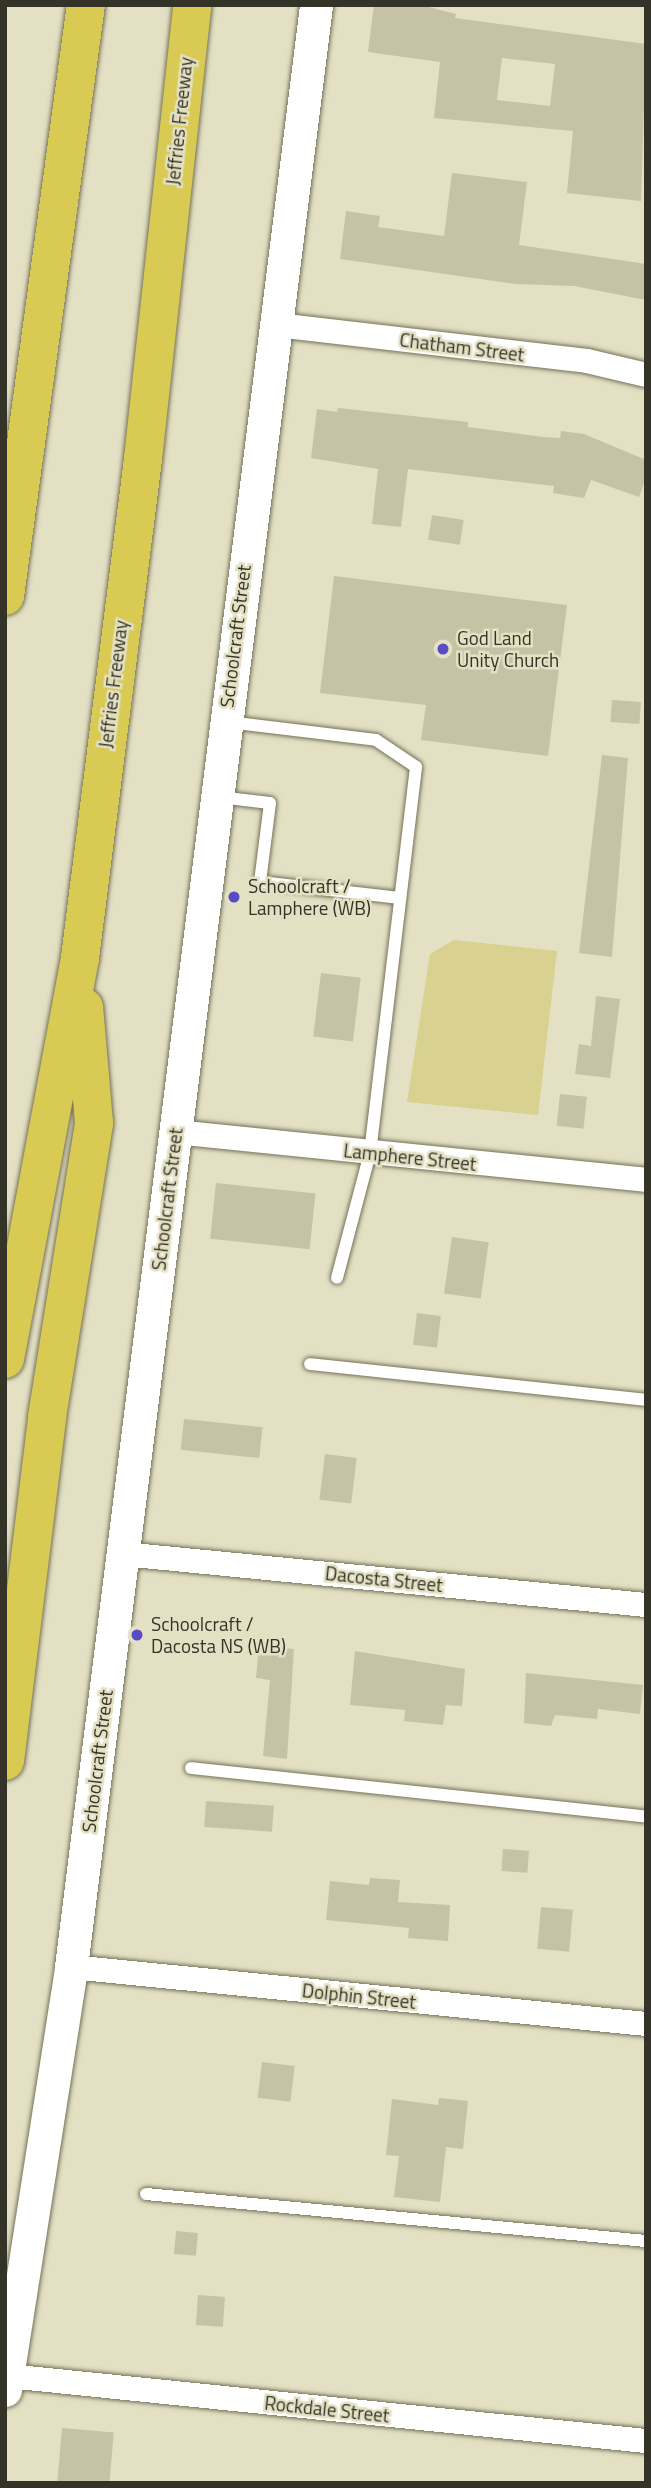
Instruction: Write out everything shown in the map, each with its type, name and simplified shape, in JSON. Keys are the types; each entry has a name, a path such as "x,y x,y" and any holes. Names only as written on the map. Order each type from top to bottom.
{"highway":[{"path":"5,596 86,5"},
{"name":"Jeffries Freeway","path":"5,1359 80,958 143,459 192,5"},
{"path":"5,1761 47,1418 94,1123 80,958"}],"main road":[{"name":"Schoolcraft Street","path":"7,2383 71,1967 224,721 277,325 316,5"}],"street":[{"name":"Chatham Street","path":"277,325 587,361 646,375"},
{"name":"Lamphere Street","path":"175,1132 646,1180"},
{"name":"Dacosta Street","path":"123,1555 646,1605"},
{"name":"Dolphin Street","path":"71,1967 646,2024"},
{"name":"Rockdale Street","path":"7,2383 646,2441"}],"lane":[{"path":"224,721 376,740 416,767 370,1153 337,1278"},
{"path":"216,796 270,803 260,882 400,898"},
{"path":"310,1364 646,1400"},
{"path":"191,1768 646,1817"},
{"path":"146,2194 646,2241"}],"shaded area":[{"path":"454,940 557,951 538,1115 407,1102 430,954"}],"building":[{"path":"374,5 421,5 456,14 455,18 646,44 641,201 567,193 573,131 434,118 440,62 368,52","holes":["502,58 555,64 550,106 497,100"]},
{"path":"452,173 527,182 519,245 646,264 646,300 574,286 516,284 340,259 346,211 380,216 378,227 444,236"},
{"path":"338,408 468,422 468,427 543,437 560,438 561,431 584,434 646,460 646,478 639,497 591,480 584,498 553,493 554,486 408,469 401,527 372,524 378,469 311,458 317,409 337,412"},
{"path":"432,515 464,520 460,545 428,540"},
{"name":"God Land Unity Church","path":"334,576 567,605 548,756 421,740 426,705 320,693"},
{"path":"612,700 641,702 639,724 610,722"},
{"path":"602,755 628,758 612,957 579,953"},
{"path":"321,973 361,978 353,1041 313,1037"},
{"path":"596,996 620,999 610,1078 575,1074 579,1044 591,1046"},
{"path":"560,1094 587,1097 584,1129 557,1126"},
{"path":"216,1183 315,1193 310,1249 210,1239"},
{"path":"452,1237 489,1242 481,1299 444,1293"},
{"path":"417,1313 441,1316 437,1348 413,1345"},
{"path":"184,1419 263,1427 259,1458 181,1450"},
{"path":"325,1454 357,1458 351,1504 319,1500"},
{"path":"259,1646 294,1649 287,1759 263,1756 270,1680 256,1678"},
{"path":"355,1651 465,1669 462,1706 446,1705 443,1725 404,1721 405,1710 350,1705"},
{"path":"526,1673 643,1685 640,1714 598,1709 597,1719 555,1715 551,1726 524,1723"},
{"path":"206,1801 274,1806 272,1832 204,1827"},
{"path":"503,1849 529,1851 527,1873 501,1871"},
{"path":"370,1878 400,1880 398,1902 450,1905 448,1941 408,1938 409,1928 326,1920 330,1881 369,1885"},
{"path":"541,1907 573,1910 569,1952 537,1949"},
{"path":"262,2062 295,2066 290,2102 258,2098"},
{"path":"439,2098 468,2101 463,2149 446,2147 440,2202 394,2197 399,2156 386,2155 392,2099 438,2105"},
{"path":"176,2231 198,2233 196,2256 174,2254"},
{"path":"198,2295 225,2297 223,2327 196,2325"},
{"path":"62,2428 114,2433 109,2483 57,2483"}],"place":[{"name":"God Land Unity Church","path":"443,649"},
{"name":"Schoolcraft / Lamphere (WB)","path":"234,897"},
{"name":"Schoolcraft / Dacosta NS (WB)","path":"137,1635"}]}
